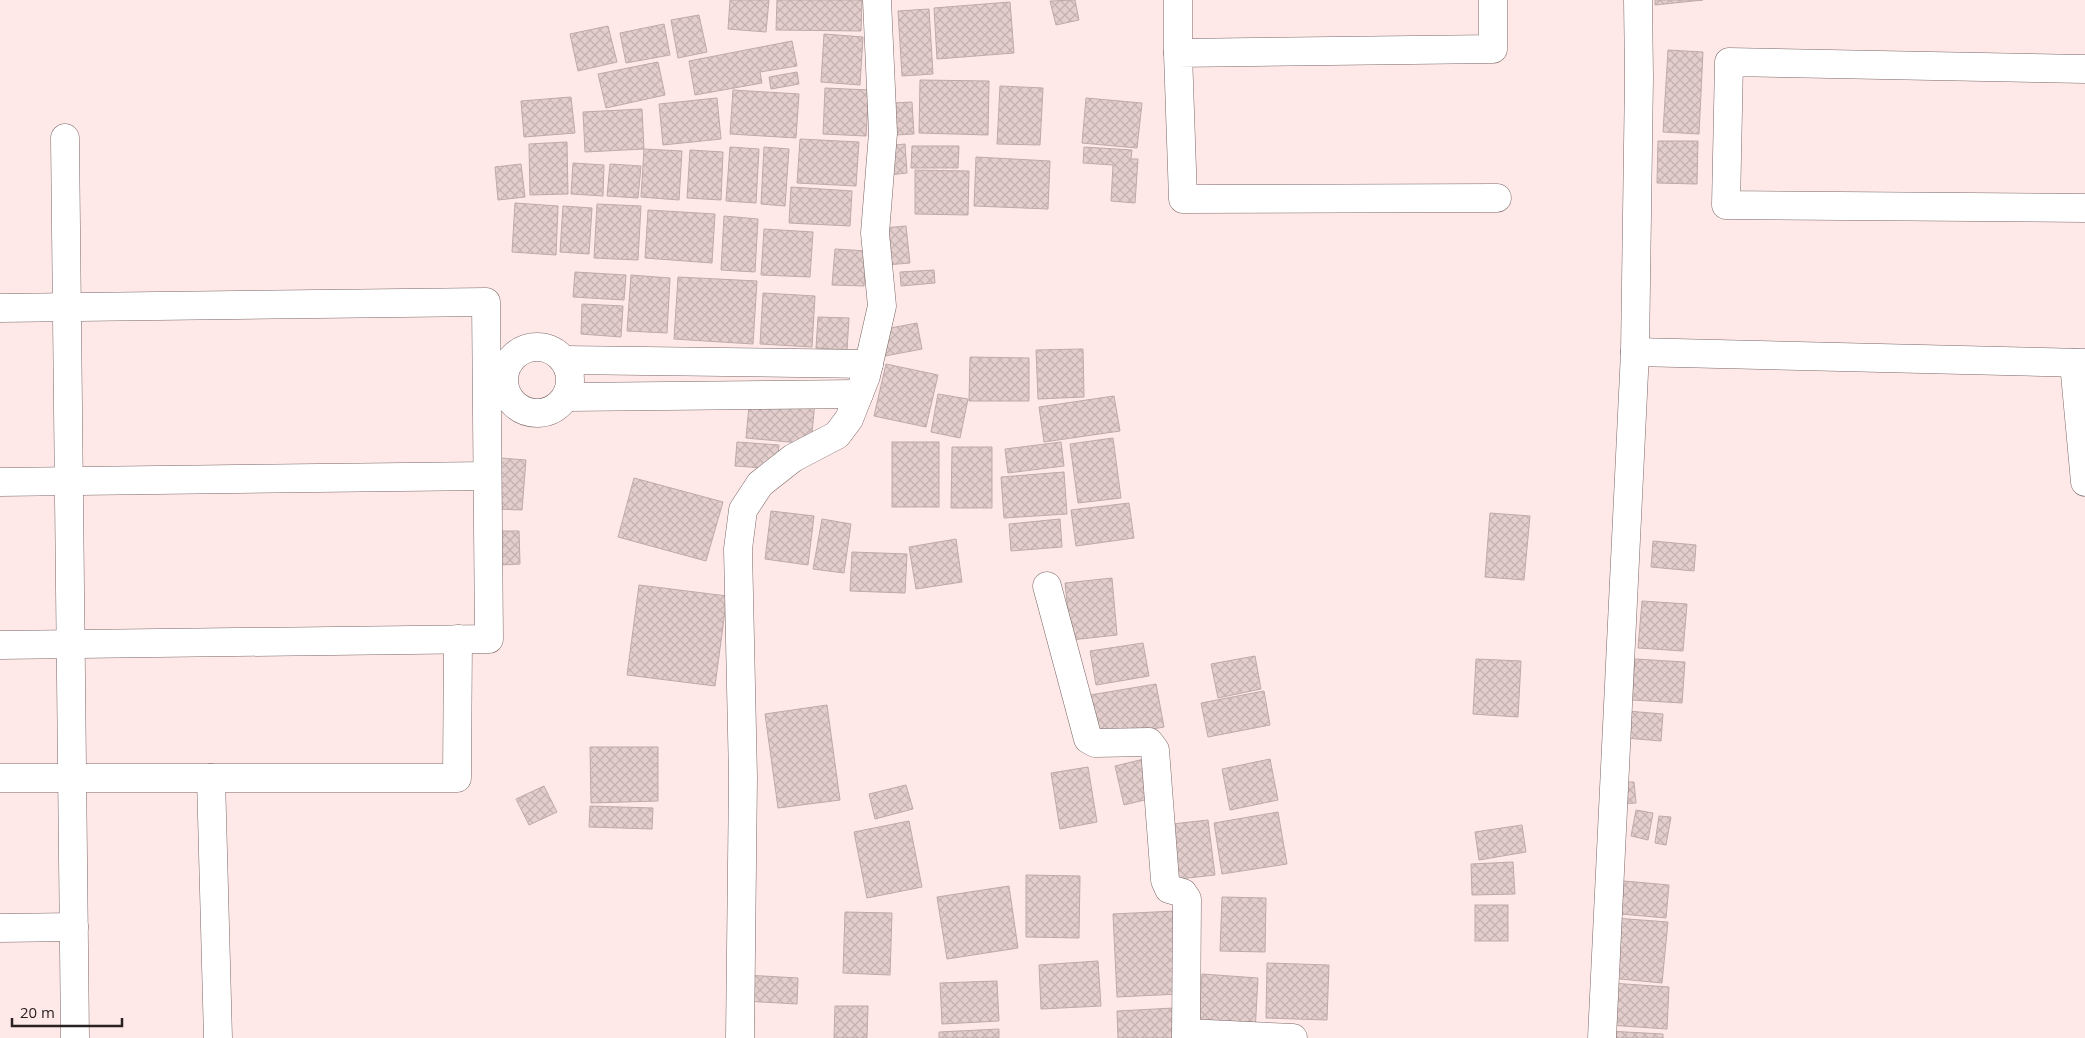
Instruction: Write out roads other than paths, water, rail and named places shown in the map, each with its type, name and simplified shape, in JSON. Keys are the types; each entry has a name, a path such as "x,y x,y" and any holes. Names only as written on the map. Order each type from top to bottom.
{"street":[{"path":"740,1038 743,777 738,549 743,510 760,484 793,458 837,435 850,419 869,364 882,306 875,233 883,133 877,0"},
{"path":"1178,0 1183,199 1497,198"},
{"path":"1178,53 1493,49 1493,0"},
{"path":"1602,1038 1635,352 1640,77 1638,0"},
{"path":"2085,69 1729,62 1726,205 2085,208"},
{"path":"65,138 75,1038"},
{"path":"0,308 486,302 489,639 0,645"},
{"path":"486,337 517,354"},
{"path":"542,348 554,351 564,360 570,378 567,397 552,410 533,414 521,409 511,401 505,389 504,376 509,364 517,354 529,349 542,348"},
{"path":"1635,352 2079,363 2085,482"},
{"path":"564,360 869,364"},
{"path":"567,397 859,394"},
{"path":"486,414 511,401"},
{"path":"0,482 487,476"},
{"path":"1047,586 1088,739 1092,742 1104,744 1149,742 1155,750 1165,880 1169,889 1184,893 1187,899 1186,1036 1293,1038"},
{"path":"0,778 457,778 458,639"},
{"path":"211,778 218,1038"},
{"path":"0,928 74,927"}]}
